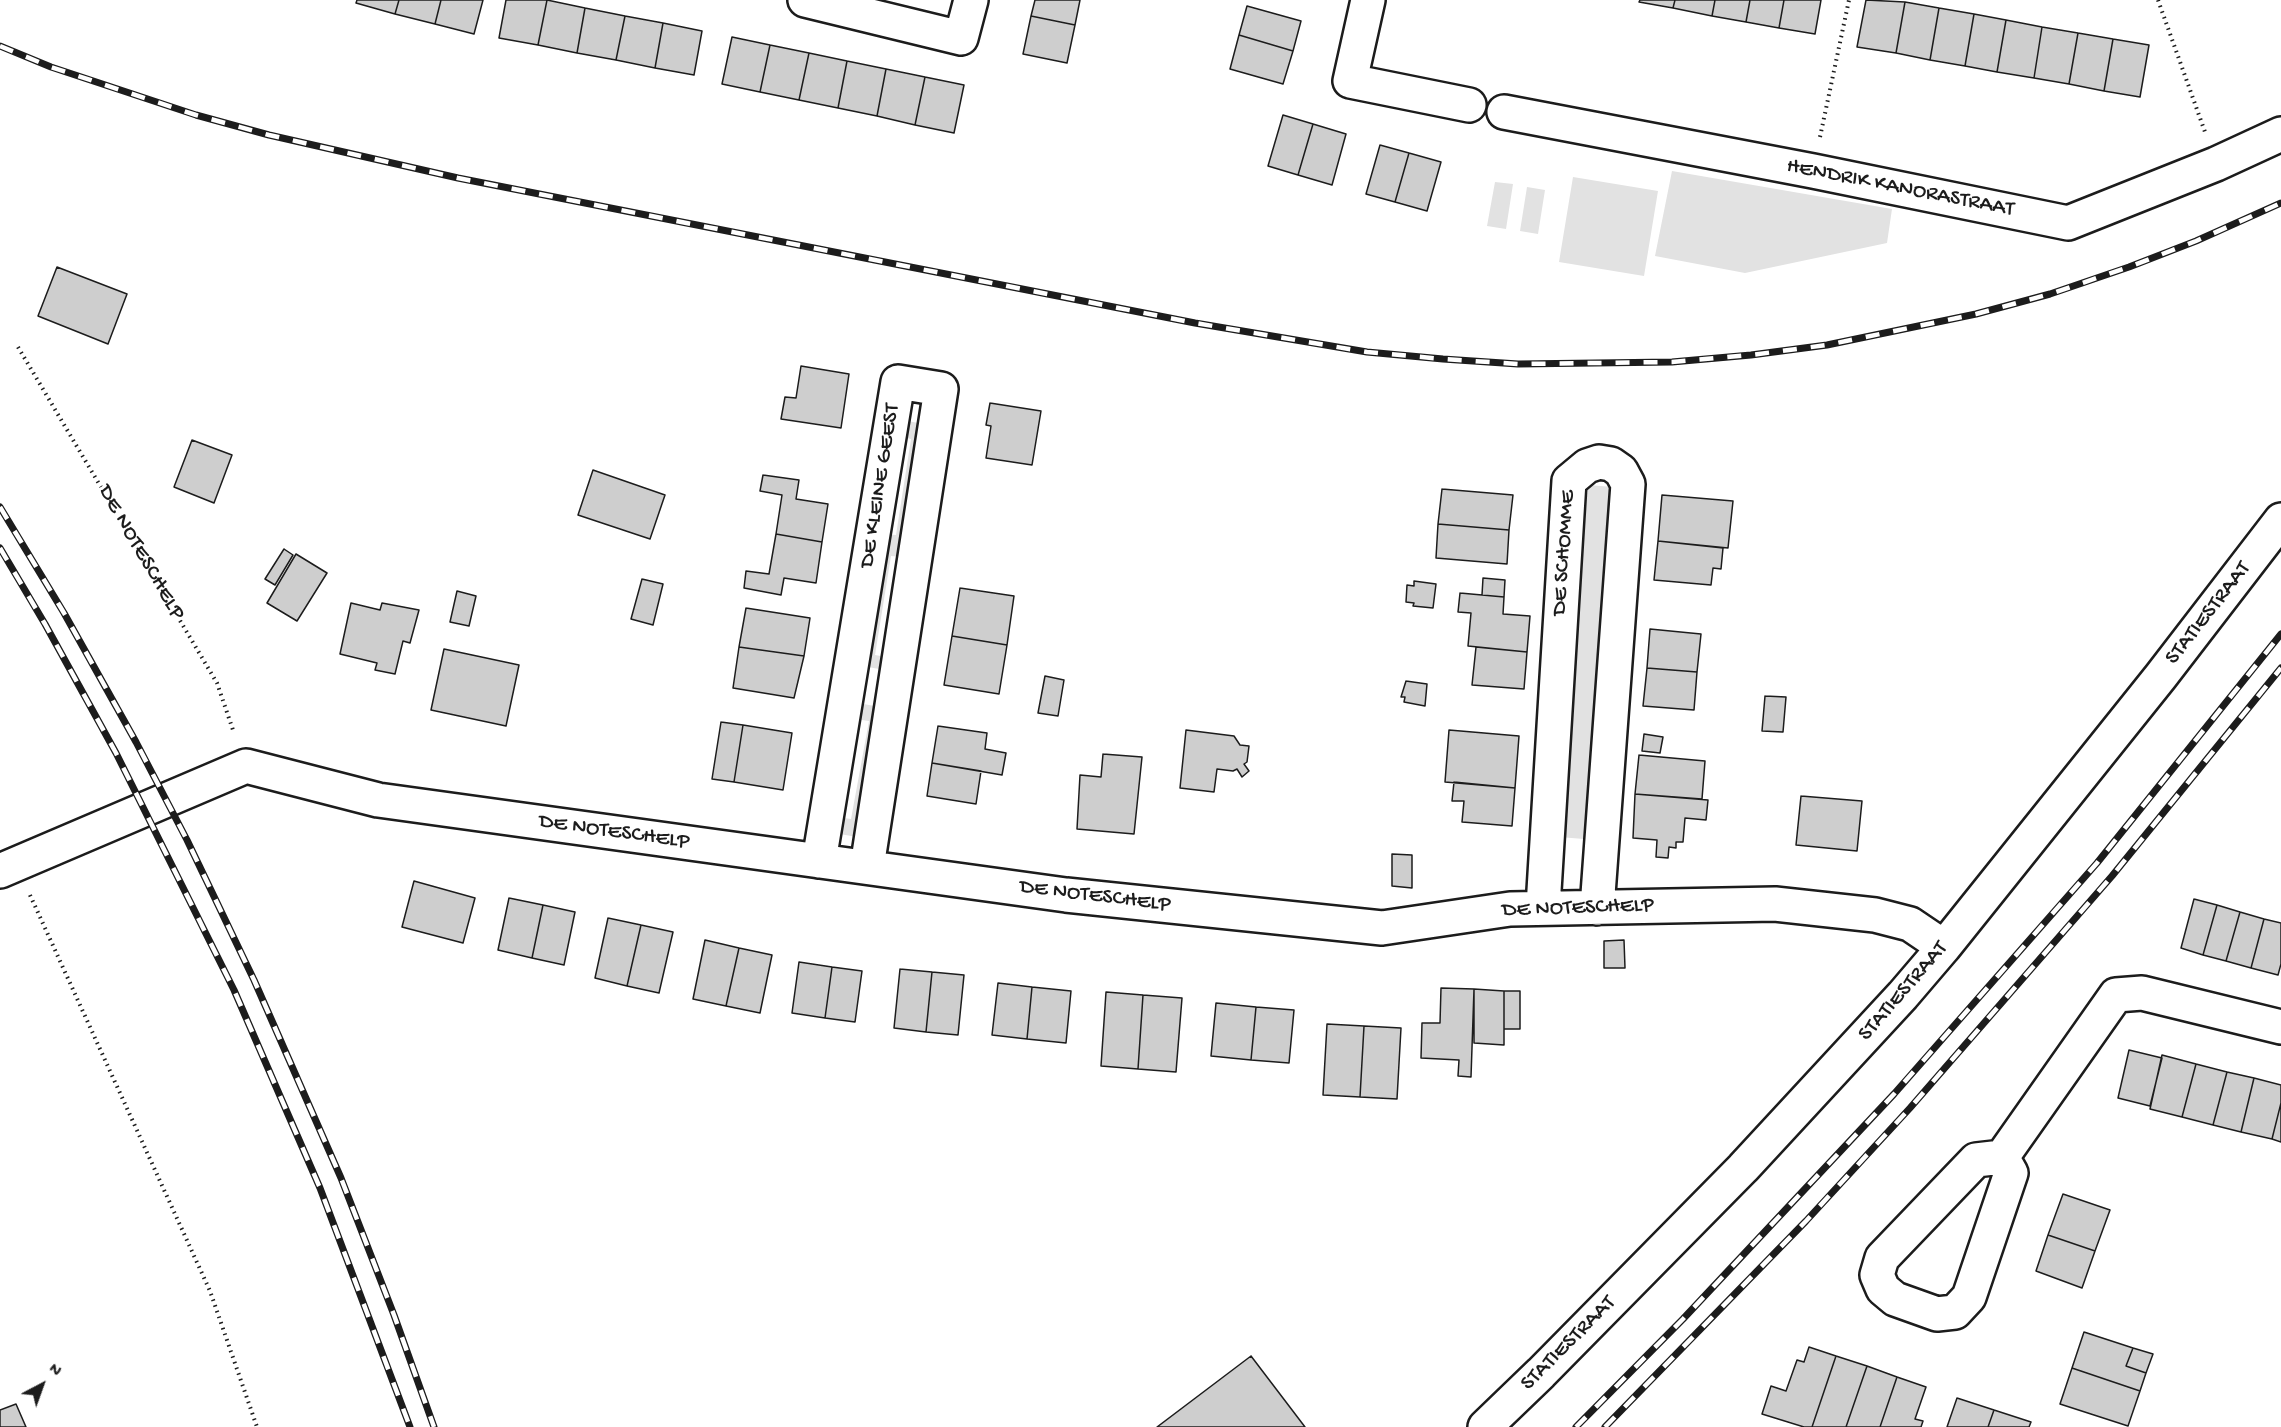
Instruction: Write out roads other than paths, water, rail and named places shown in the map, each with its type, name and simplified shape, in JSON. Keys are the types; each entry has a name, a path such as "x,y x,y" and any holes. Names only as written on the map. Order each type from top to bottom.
{"street":[{"path":"805,0 961,38 971,0"},
{"path":"1368,0 1350,81 1469,105"},
{"name":"HENDRIK KANORASTRAAT","path":"1504,112 2068,223 2216,164 2281,134"},
{"name":"DE KLEINE GEEST","path":"819,861 898,382 941,389 867,867"},
{"name":"DE SCHOMME","path":"1543,907 1569,481 1587,466 1599,462 1611,464 1621,471 1628,484 1597,908"},
{"name":"STATIESTRAAT","path":"1485,1427 1743,1168 1903,995 2161,676 2281,520"},
{"name":"DE NOTESCHELP","path":"8,867 246,766 378,800 1066,895 1382,928 1510,909 1775,904 1875,915 1910,924 1944,947"},
{"path":"2002,1157 2011,1173 1969,1297 1954,1312 1937,1314 1895,1299 1882,1289 1877,1275 1882,1258 1976,1160 2002,1157 2116,995 2142,993 2281,1027"}],"railway":[{"path":"0,46 51,67 196,115 269,135 458,178 1195,323 1367,352 1443,359 1518,364 1672,362 1827,345 1976,314 2050,294 2196,241 2281,203"},
{"path":"0,507 64,613 136,742 187,840 254,980 341,1178 434,1427"},
{"path":"0,548 116,753 234,990 320,1188 410,1427"},
{"path":"1576,1427 1683,1319 1894,1094 2097,863 2281,634"},
{"path":"1605,1427 1806,1221 1910,1108 2112,876 2281,668"}]}
